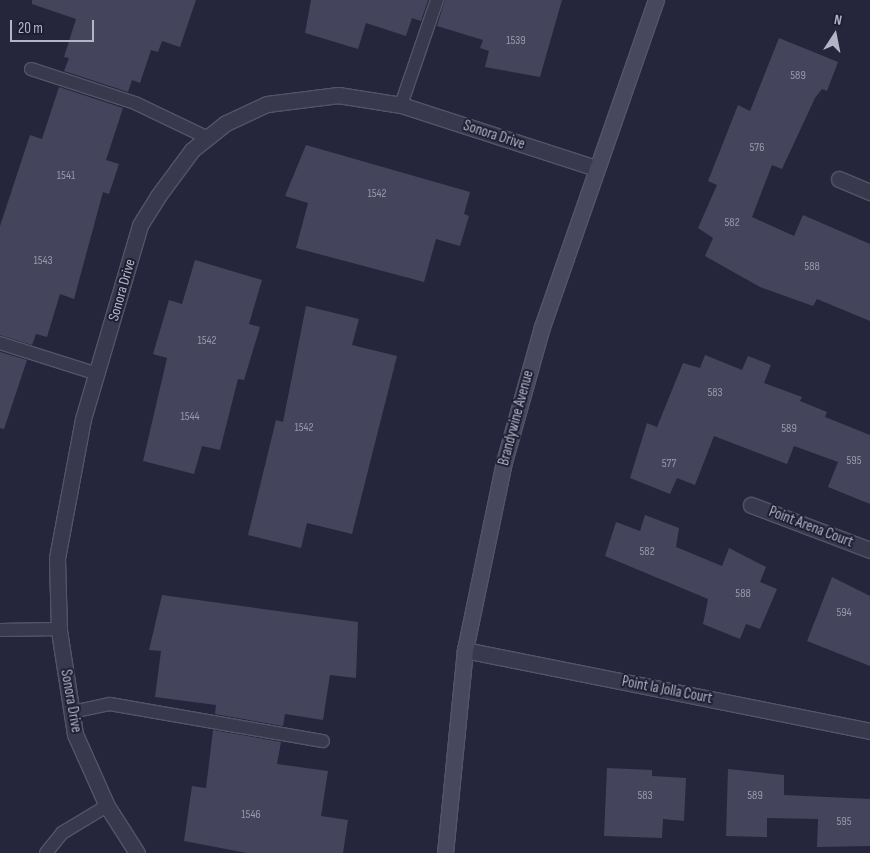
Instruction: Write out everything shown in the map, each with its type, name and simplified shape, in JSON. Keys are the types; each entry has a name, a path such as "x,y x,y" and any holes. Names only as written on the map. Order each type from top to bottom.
{"street":[{"name":"Brandywine Avenue","path":"445,853 465,650 504,462 542,327 656,0"},
{"name":"Sonora Drive","path":"137,853 107,806 75,734 59,629 58,558 83,419 98,374 140,225 192,150 208,138 266,104 338,95 402,104 596,168"},
{"path":"839,179 870,192"},
{"name":"Point Arena Court","path":"751,504 870,550"},
{"name":"Point la Jolla Court","path":"465,650 870,731"}],"lane":[{"path":"402,104 437,0"},
{"path":"31,69 135,103 208,138"},
{"path":"0,343 98,374"},
{"path":"0,630 59,629"},
{"path":"72,712 110,704 323,742"},
{"path":"46,853 62,833 107,806"}],"building":[{"path":"32,0 196,0 180,47 162,41 158,52 151,50 140,83 132,80 128,92 64,71 69,58 64,57 76,19 32,4"},
{"path":"311,0 428,0 421,21 412,18 406,36 366,23 358,49 305,33"},
{"path":"445,0 562,0 540,77 485,67 489,51 480,48 483,40 437,26"},
{"path":"779,38 838,62 827,91 822,89 815,98 782,169 772,165 752,217 794,236 803,215 870,244 870,321 817,299 813,306 760,287 705,256 713,238 698,228 717,185 708,181 738,105 750,111"},
{"path":"59,87 123,108 106,160 119,164 109,194 103,192 74,299 60,294 47,337 36,334 32,345 0,335 0,226 30,135 42,139"},
{"path":"306,145 470,192 464,214 469,216 460,246 436,239 424,282 296,248 308,203 285,196"},
{"path":"195,260 262,280 249,324 260,327 244,380 238,379 220,450 202,446 194,474 143,461 167,358 153,354 169,300 182,304"},
{"path":"306,306 359,319 352,345 397,356 352,534 307,523 301,548 248,535 276,420 283,422"},
{"path":"0,352 27,360 4,429 0,428"},
{"path":"705,355 742,370 748,356 771,365 764,383 802,397 800,401 827,412 825,417 870,435 870,504 828,487 838,462 794,446 787,464 714,436 695,485 677,478 670,494 630,478 647,423 657,427 683,363 700,368"},
{"path":"645,515 679,528 676,547 722,566 729,548 766,567 760,582 777,589 760,629 746,624 740,639 703,624 708,599 605,556 616,522 640,531"},
{"path":"832,577 870,596 870,666 807,641"},
{"path":"162,595 358,622 356,678 330,675 323,720 285,714 283,726 215,714 216,705 155,697 161,651 149,650"},
{"path":"213,730 281,742 277,764 328,771 321,816 348,820 343,853 247,853 184,841 192,786 206,788"},
{"path":"607,768 652,770 652,776 686,778 684,821 663,819 662,838 604,836"},
{"path":"728,769 784,775 784,795 870,799 870,846 817,847 818,819 767,818 767,837 726,836"}]}
